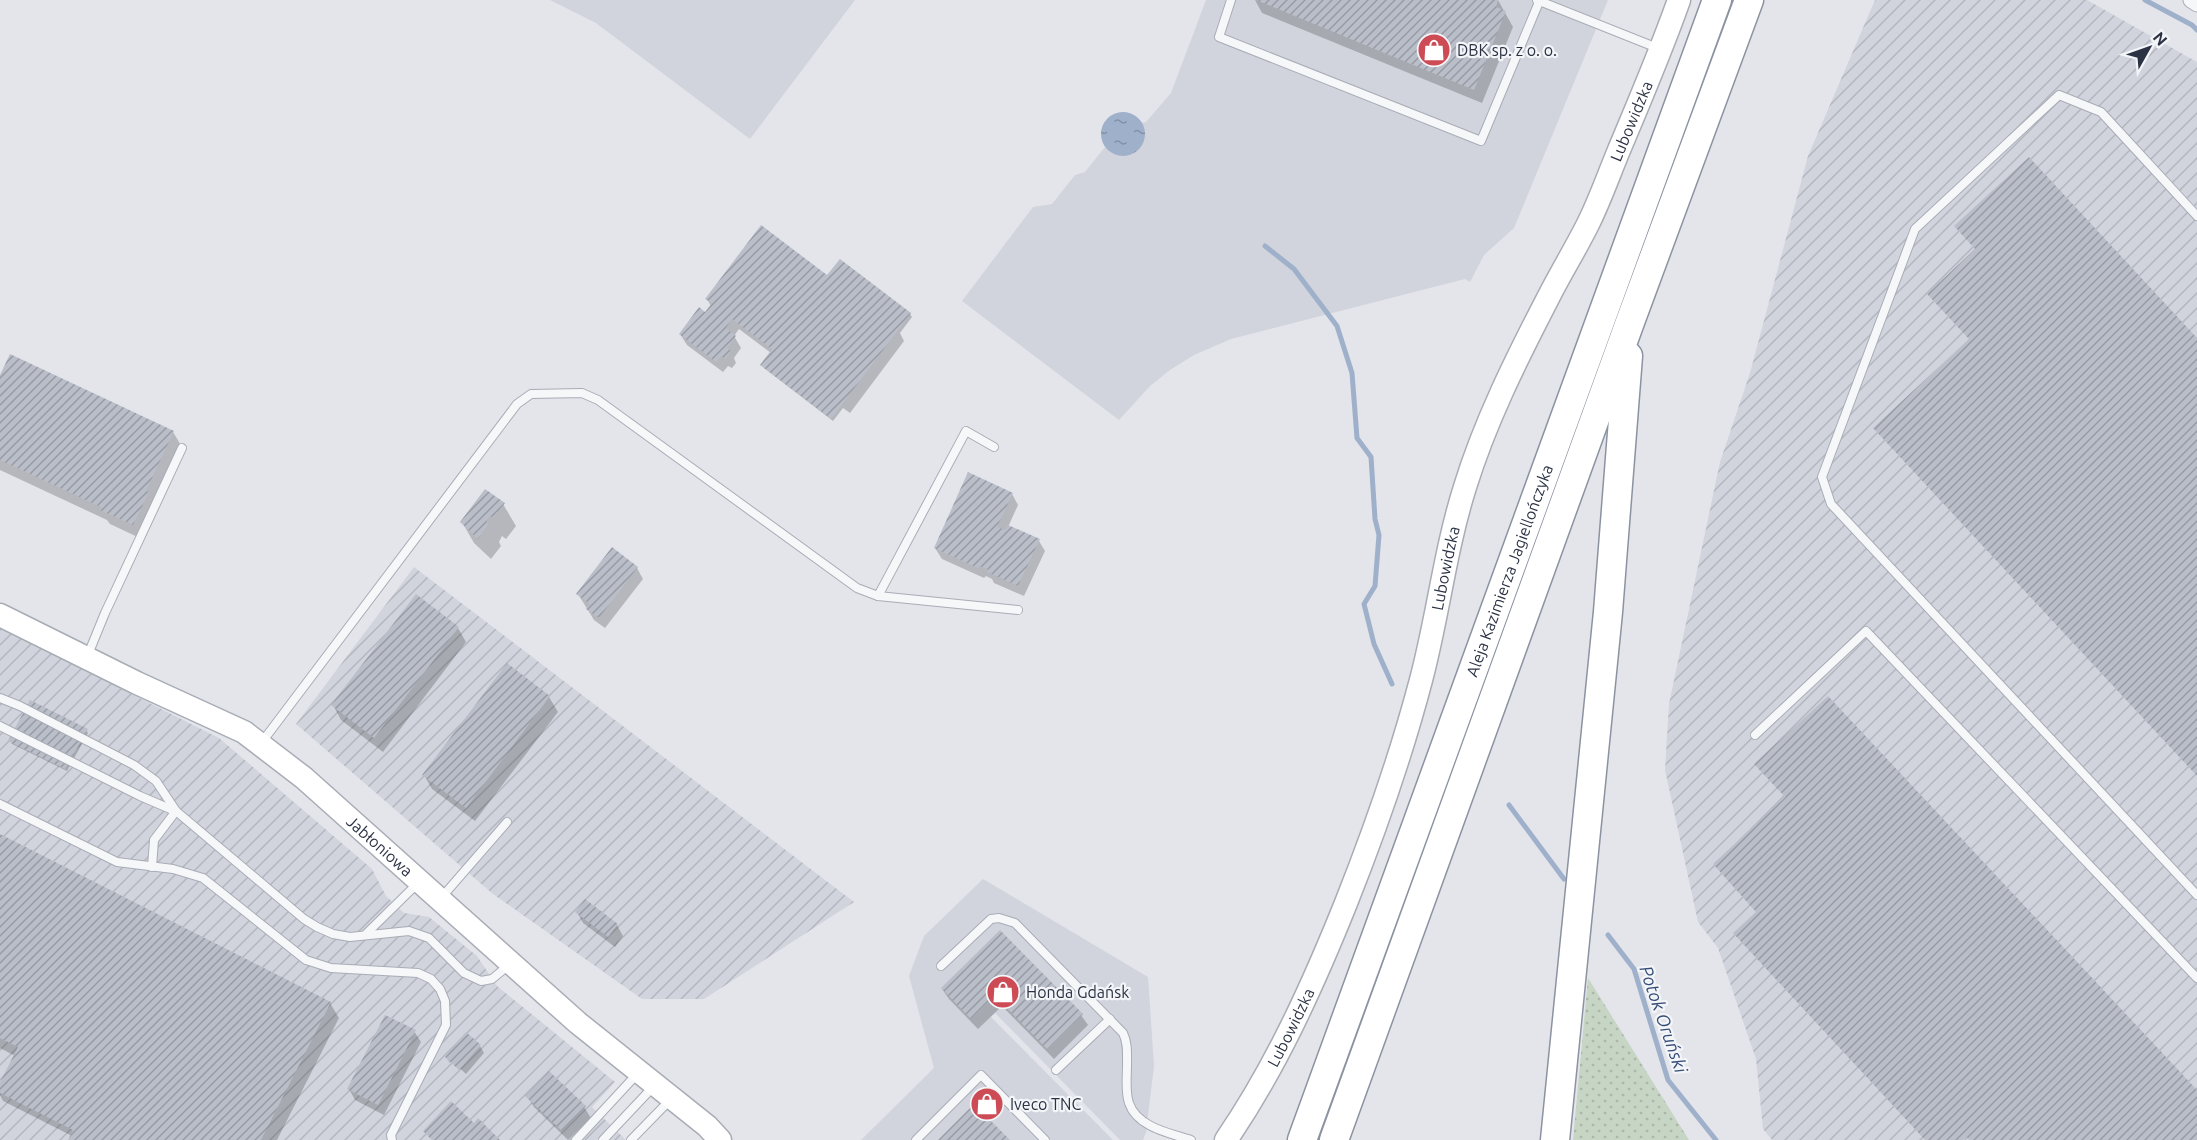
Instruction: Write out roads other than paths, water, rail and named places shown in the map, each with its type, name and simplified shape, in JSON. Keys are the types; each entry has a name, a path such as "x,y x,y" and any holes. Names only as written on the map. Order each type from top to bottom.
{"highway":[{"name":"Aleja Kazimierza Jagiellończyka","path":"1301,1133 1717,0"},
{"name":"Aleja Kazimierza Jagiellończyka","path":"1335,1140 1630,322 1749,0"},
{"path":"1555,1140 1607,624 1630,322"}],"street":[{"name":"Lubowidzka","path":"1226,1140 1242,1117 1291,1029 1358,873 1409,723 1426,658 1444,568 1465,488 1484,435 1546,302 1588,223 1661,50 1679,0"},
{"path":"2191,0 2197,4"},
{"name":"Jabłoniowa","path":"0,615 244,732 261,744 304,778 578,1023 720,1140"}],"lane":[{"path":"1232,0 1219,37 1481,141 1538,1 1661,50"},
{"path":"2197,216 2101,112 2059,95 1915,229 1822,477 1831,504 2197,895"},
{"path":"261,744 518,405 531,394 582,393 598,400 857,588 878,596 1018,610"},
{"path":"878,596 966,431 994,447"},
{"path":"86,658 182,448"},
{"path":"1755,735 1866,631 2197,978"},
{"path":"0,698 134,765 156,781 176,811 310,923 350,937 409,931 429,938 464,973 482,981 492,979 510,963"},
{"path":"0,726 140,796 176,811"},
{"path":"0,804 117,862 184,871 203,878 306,960 332,968 418,973 431,979 440,989 445,1001 446,1024 391,1135 392,1140"},
{"path":"152,867 154,840 176,811"},
{"path":"440,900 507,822"},
{"path":"366,934 419,882"},
{"path":"941,966 991,920 999,918 1015,923 1125,1037 1127,1094 1136,1115 1152,1126 1191,1140"},
{"path":"1056,1070 1110,1019"},
{"path":"916,1140 981,1075 1045,1140"},
{"path":"576,1140 655,1085"},
{"path":"603,1140 655,1085"},
{"path":"632,1140 655,1085"}],"water":[{"path":"1123,112 1138,119 1145,134 1138,149 1123,156 1108,149 1101,134 1108,119"}],"waterway":[{"path":"2145,0 2192,25 2197,30"},
{"name":"Potok Oruński","path":"1265,246 1294,269 1337,326 1352,373 1357,438 1371,457 1375,519 1379,535 1375,586 1364,604 1374,644 1392,684"},
{"name":"Potok Oruński","path":"1509,805 1564,879"},
{"name":"Potok Oruński","path":"1608,935 1634,969 1668,1080 1716,1140"}],"place":[{"name":"DBK sp. z o. o.","path":"1434,50"},
{"name":"Honda Gdańsk","path":"1003,992"},
{"name":"Iveco TNC","path":"987,1104"}]}
